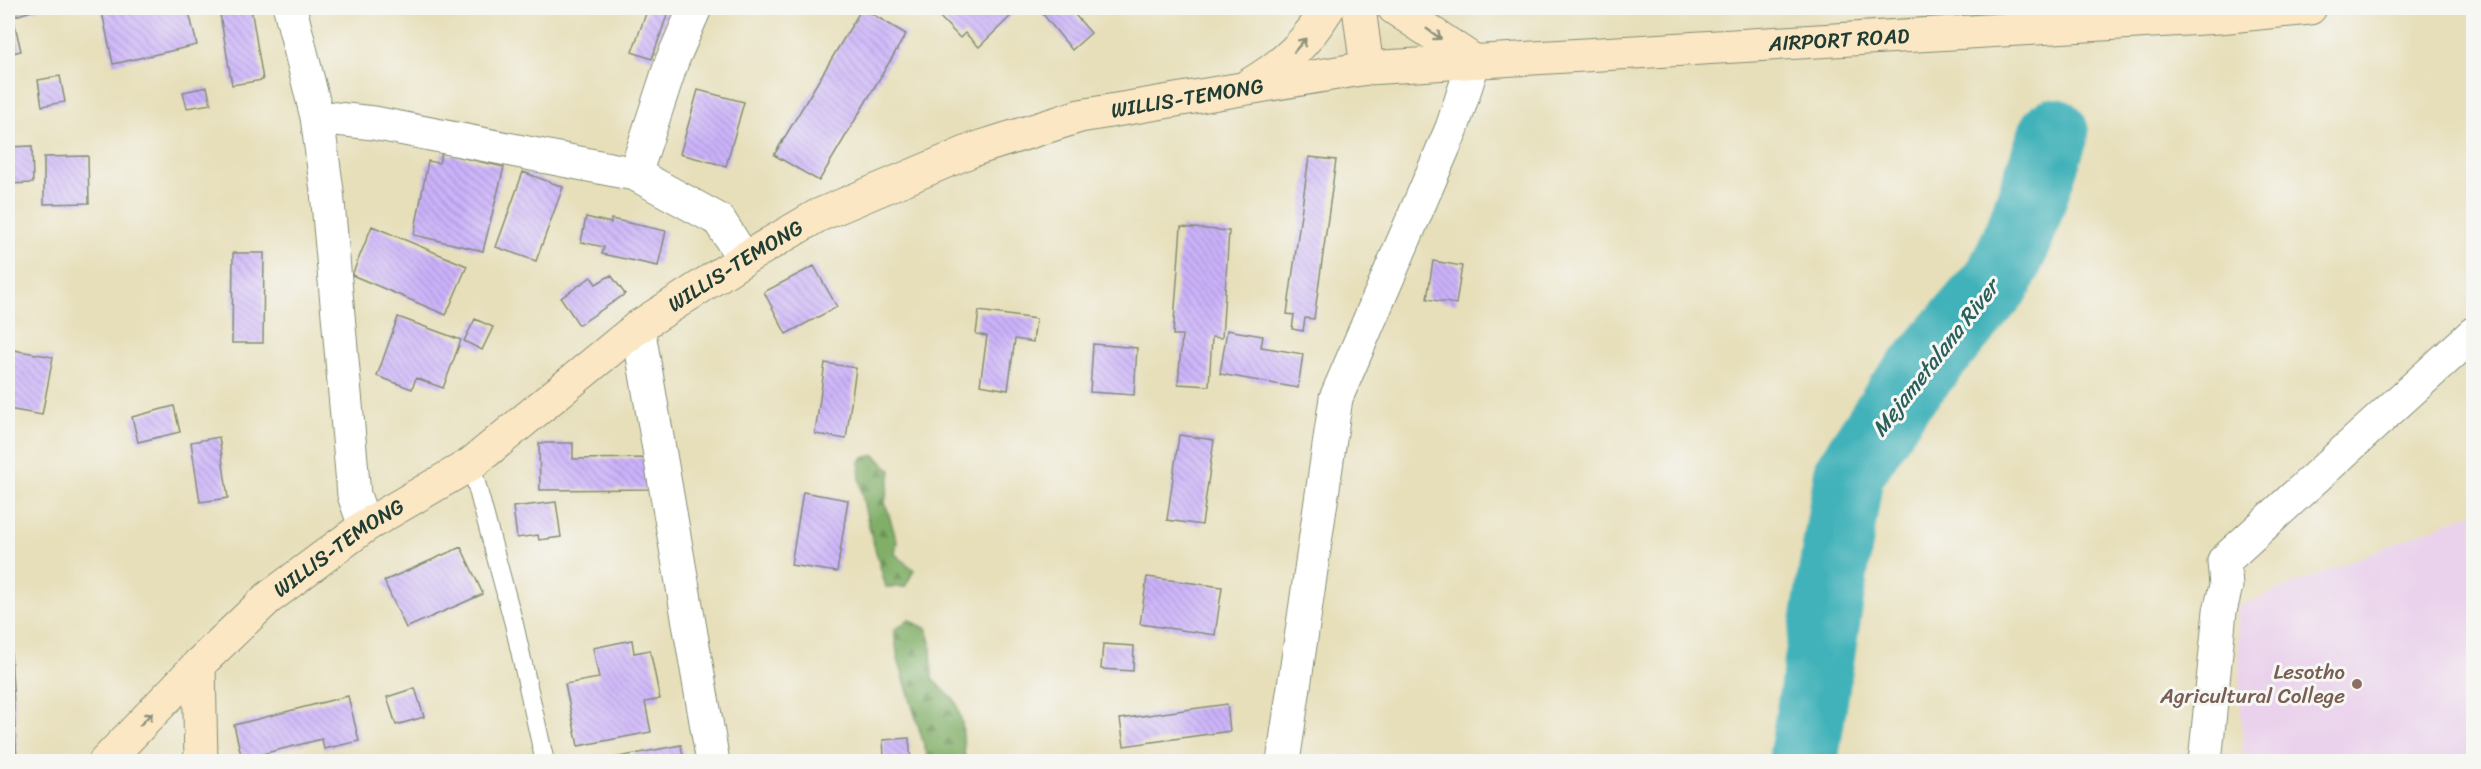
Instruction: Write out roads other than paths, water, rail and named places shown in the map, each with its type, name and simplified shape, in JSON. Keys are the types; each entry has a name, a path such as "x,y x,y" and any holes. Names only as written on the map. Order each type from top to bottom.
{"main road":[{"path":"1238,92 1281,66 1318,24 1328,8"},
{"path":"1359,8 1367,68"},
{"path":"1394,8 1474,61"},
{"name":"AIRPORT ROAD","path":"1367,68 2219,17 2310,8"},
{"name":"WILLIS-TEMONG","path":"105,762 199,664 267,599 365,525 471,464 638,327 744,259 817,216 975,149 1080,116 1238,92 1367,68"},
{"path":"199,664 201,762"}],"street":[{"path":"290,8 317,117 327,190 354,495 365,525"},
{"path":"635,174 672,61 695,8"},
{"path":"1283,762 1336,398 1452,128 1474,61"},
{"path":"317,117 385,125 635,174 719,220 744,259"},
{"path":"638,327 713,762"},
{"path":"2205,762 2220,611 2226,586 2224,561 2474,333"}],"lane":[{"path":"471,464 514,624 545,762"}],"waterway":[{"name":"Mejametalana River","path":"1803,762 1849,473 1899,397 1999,279 2019,236 2054,133"}],"place":[{"name":"Lesotho Agricultural College","path":"2357,684"}]}
